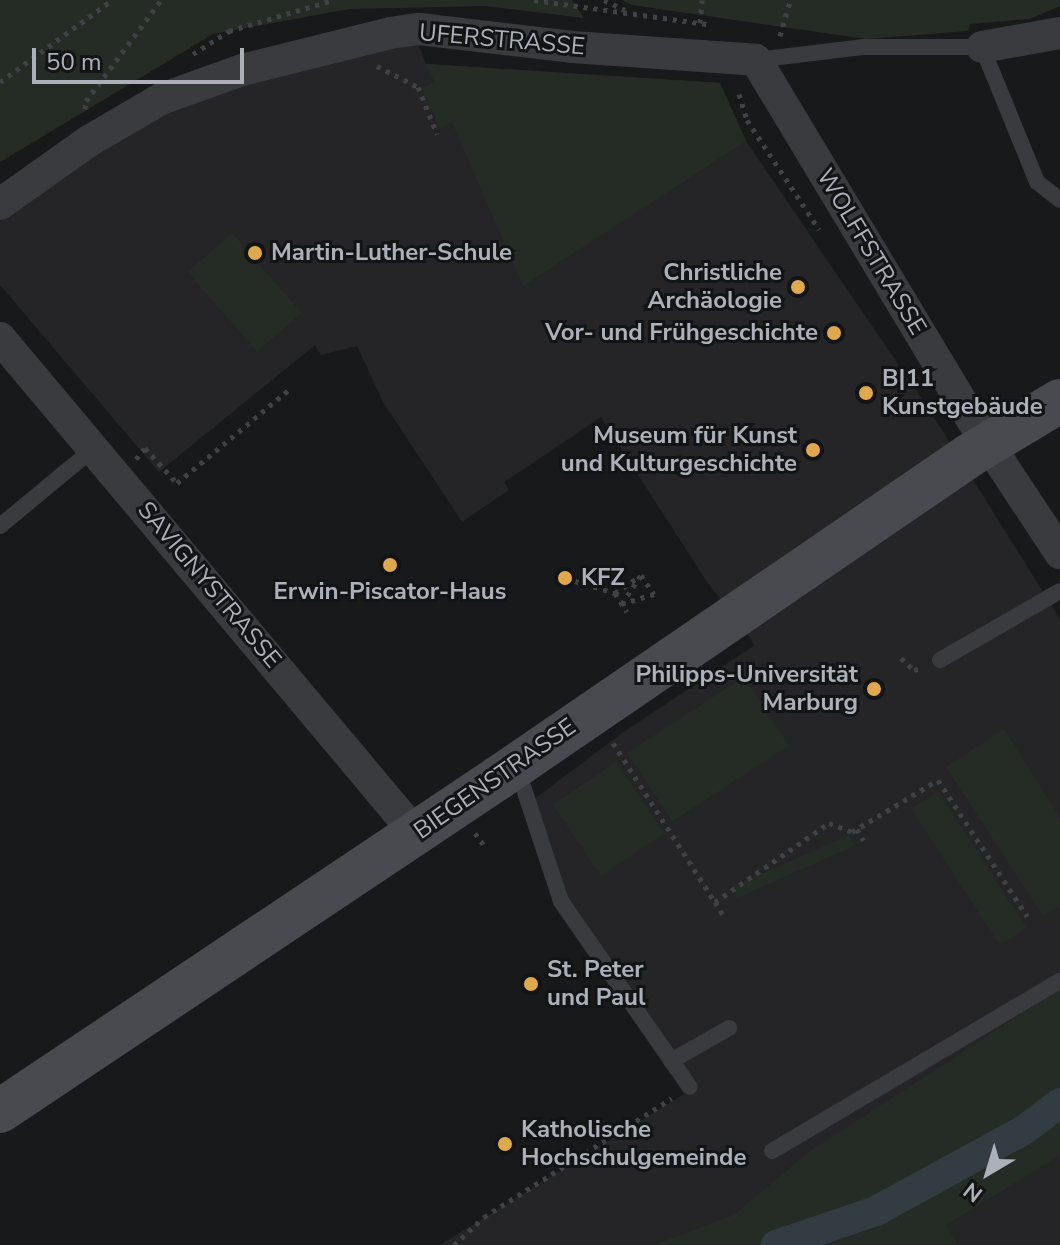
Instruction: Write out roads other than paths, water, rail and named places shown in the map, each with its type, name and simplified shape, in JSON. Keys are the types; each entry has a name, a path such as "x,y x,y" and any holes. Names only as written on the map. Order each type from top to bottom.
{"main road":[{"name":"BIEGENSTRASSE","path":"0,1111 416,834 988,444 1060,401"}],"street":[{"name":"UFERSTRASSE","path":"0,204 89,141 161,99 242,70 360,39 419,29 572,47 756,60"},
{"path":"982,47 1060,33"},
{"name":"WOLFFSTRASSE","path":"756,60 988,444"},
{"name":"SAVIGNYSTRASSE","path":"0,338 416,834"},
{"path":"988,444 1060,553"}],"lane":[{"path":"756,60 864,47 982,47 1037,182 1060,200"},
{"path":"0,526 93,449"},
{"path":"940,660 1060,591"},
{"path":"516,765 561,901 690,1087"},
{"path":"772,1151 1060,981"},
{"path":"671,1061 729,1028"}],"waterway":[{"path":"776,1245 876,1211 1024,1130 1060,1103"}],"place":[{"name":"Martin-Luther-Schule","path":"255,253"},
{"name":"Christliche Archäologie","path":"798,287"},
{"name":"Vor- und Frühgeschichte","path":"834,333"},
{"name":"B|11 Kunstgebäude","path":"866,393"},
{"name":"Museum für Kunst und Kulturgeschichte","path":"813,450"},
{"name":"Erwin-Piscator-Haus","path":"390,565"},
{"name":"KFZ","path":"565,578"},
{"name":"Philipps-Universität Marburg","path":"874,689"},
{"name":"St. Peter und Paul","path":"531,984"},
{"name":"Katholische Hochschulgemeinde","path":"505,1144"}]}
